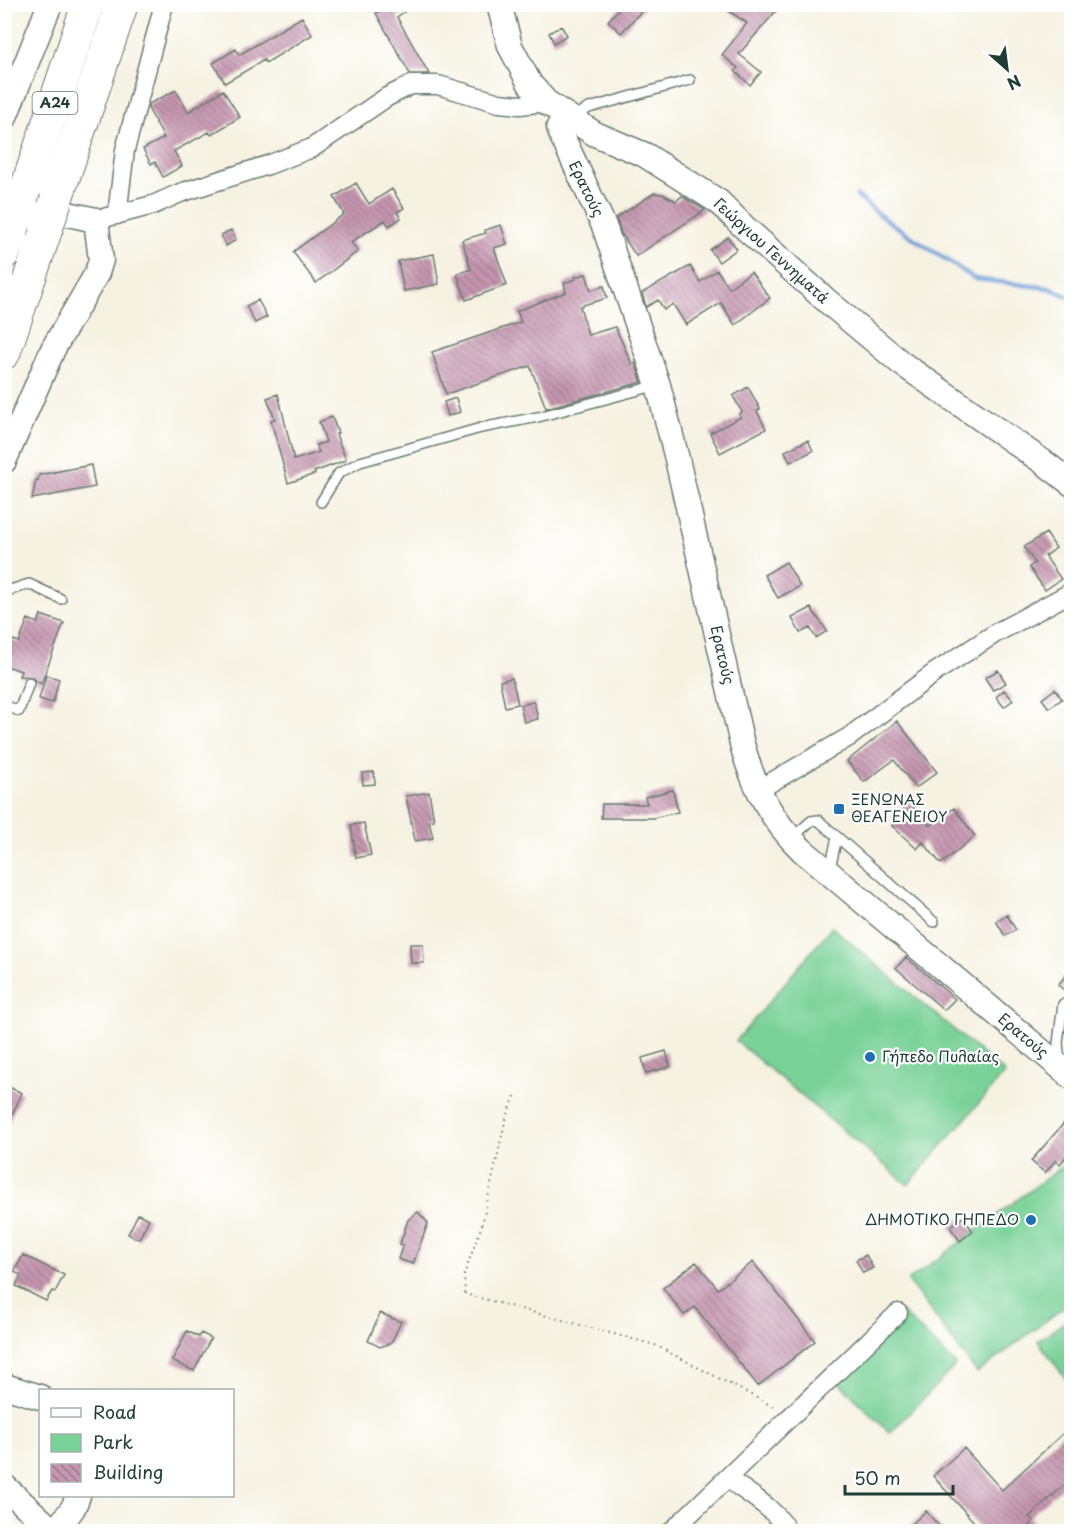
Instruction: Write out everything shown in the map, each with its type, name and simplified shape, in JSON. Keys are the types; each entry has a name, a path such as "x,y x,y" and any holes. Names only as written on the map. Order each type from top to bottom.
{"highway":[{"name":"Α24","path":"11,226 88,4"},
{"name":"Α24","path":"4,353 122,4"}],"street":[{"path":"4,119 50,4"},
{"path":"4,461 53,349 97,273 101,261 106,217 164,4"},
{"name":"Γεώργιου Γεννηματά","path":"499,4 510,46 530,84 546,102 595,134 645,155 719,202 827,301 901,363 1071,484"},
{"path":"11,226 63,213 106,217 153,205 180,193 268,165 312,148 387,97 411,85 438,85 499,104 520,105 546,102"},
{"name":"Ερατούς","path":"569,118 559,126 561,134 604,226 658,385 742,744 758,790 778,824 791,839 1066,1072"},
{"path":"758,790 849,736 938,671 996,633 1071,591"},
{"path":"671,1532 898,1313"},
{"path":"4,1386 39,1397"},
{"path":"727,1478 775,1514 787,1532"},
{"path":"4,1486 55,1532 73,1508 78,1497"}],"lane":[{"path":"569,118 589,108 690,80"},
{"path":"321,502 339,473 360,462 481,428 538,417 658,385"},
{"path":"4,592 29,584 61,599"},
{"path":"4,705 19,711 29,683"},
{"path":"791,839 816,819 934,922"},
{"path":"829,873 837,837"},
{"path":"1063,1004 1058,1043 1066,1072"}],"path":[{"path":"515,1096 505,1122 482,1226 464,1275 465,1294 655,1345 792,1416"}],"green space":[{"name":"Γήπεδο Πυλαίας","path":"832,927 1005,1073 908,1185 736,1041"},
{"name":"ΔΗΜΟΤΙΚΟ ΓΗΠΕΔΟ","path":"1071,1160 1071,1302 977,1373 908,1281"},
{"path":"902,1312 956,1365 890,1433 836,1380"},
{"path":"1071,1317 1071,1386 1038,1341"}],"building":[{"path":"391,4 415,4 397,17 429,74 410,74 376,13"},
{"path":"623,4 648,4 621,33 608,21"},
{"path":"718,4 782,4 739,54 761,72 750,85 735,71 738,68 722,55 747,23"},
{"path":"302,17 312,35 266,63 264,60 225,83 213,63 236,49 239,55"},
{"path":"561,26 567,35 554,43 549,33"},
{"path":"176,90 188,112 223,90 240,117 211,135 209,132 174,151 182,166 163,177 155,162 151,164 143,149 164,138 148,108 149,104"},
{"path":"356,183 369,204 392,189 404,208 397,212 401,218 389,226 385,220 351,242 358,251 316,283 293,252 344,214 334,197"},
{"path":"654,193 676,201 682,196 705,210 636,256 621,233 616,218"},
{"path":"501,225 507,244 494,248 507,285 466,300 457,274 471,269 462,240 486,233 485,230"},
{"path":"231,230 236,240 226,246 221,235"},
{"path":"728,237 737,249 719,262 710,250"},
{"path":"434,254 439,284 404,291 398,261"},
{"path":"690,266 700,282 717,270 729,288 751,272 770,298 735,325 721,303 686,325 673,304 664,310 658,300 646,307 642,293"},
{"path":"586,274 591,290 604,286 607,298 580,306 588,335 615,327 632,364 635,363 642,382 546,408 530,366 446,394 432,352 521,322 517,311 566,292 564,283"},
{"path":"258,300 267,317 255,323 246,306"},
{"path":"748,387 760,409 757,411 766,429 720,453 710,433 741,417 739,414 742,412 733,396"},
{"path":"278,394 294,460 319,452 316,445 326,442 319,422 332,417 346,460 288,483 271,420 275,419 267,398"},
{"path":"456,398 460,412 448,416 444,402"},
{"path":"808,440 813,451 790,462 785,451"},
{"path":"91,465 95,487 32,499 39,475"},
{"path":"1046,533 1056,548 1045,556 1061,579 1045,590 1029,567 1035,563 1024,547"},
{"path":"786,562 800,586 778,598 764,575"},
{"path":"811,608 827,631 816,638 810,628 800,633 792,618"},
{"path":"41,615 64,623 41,684 32,677 19,676 21,671 4,665 13,640 19,642 28,619 38,623"},
{"path":"998,670 1006,683 993,690 985,678"},
{"path":"46,675 59,679 53,703 39,699"},
{"path":"512,678 518,704 505,707 500,681"},
{"path":"1055,689 1062,699 1049,708 1042,699"},
{"path":"1004,690 1013,700 1004,707 996,697"},
{"path":"534,702 538,719 524,722 520,705"},
{"path":"897,721 937,772 916,788 894,760 864,782 847,761"},
{"path":"374,772 375,784 363,785 362,773"},
{"path":"673,790 678,812 653,818 601,818 602,804 647,804 645,797"},
{"path":"429,792 434,820 429,821 433,838 415,841 406,796"},
{"path":"909,802 930,826 954,808 975,836 941,864 923,842 917,849 892,826"},
{"path":"364,823 371,855 356,858 351,825"},
{"path":"1007,915 1016,930 1005,936 996,921"},
{"path":"410,944 423,944 424,963 411,963"},
{"path":"906,957 955,999 944,1010 896,968"},
{"path":"1071,969 1071,996 1058,985"},
{"path":"666,1051 670,1067 646,1073 642,1058"},
{"path":"4,1085 22,1093 4,1133"},
{"path":"1071,1115 1071,1151 1060,1164 1056,1160 1045,1173 1031,1161"},
{"path":"418,1212 428,1223 413,1264 398,1259 408,1220"},
{"path":"138,1214 149,1219 139,1239 128,1234"},
{"path":"963,1217 973,1231 960,1241 950,1227"},
{"path":"23,1255 64,1275 55,1292 52,1291 46,1301 16,1286 21,1275 14,1272"},
{"path":"866,1255 873,1268 863,1273 856,1260"},
{"path":"696,1262 718,1289 753,1262 815,1341 758,1386 695,1307 684,1315 663,1288"},
{"path":"380,1313 401,1322 391,1343 380,1347 368,1341"},
{"path":"187,1331 199,1337 201,1333 211,1338 194,1371 172,1361"},
{"path":"1071,1426 1071,1479 1029,1517 1034,1521 1022,1532 983,1532 933,1476 964,1448 1002,1490"},
{"path":"926,1511 944,1532 903,1532"}],"waterway":[{"path":"857,196 882,217 975,279 1049,288 1072,298"}],"place":[{"name":"ΞΕΝΩΝΑΣ ΘΕΑΓΕΝΕΙΟΥ","path":"839,809"},
{"name":"Γήπεδο Πυλαίας","path":"870,1057"},
{"name":"ΔΗΜΟΤΙΚΟ ΓΗΠΕΔΟ","path":"1031,1220"}]}
